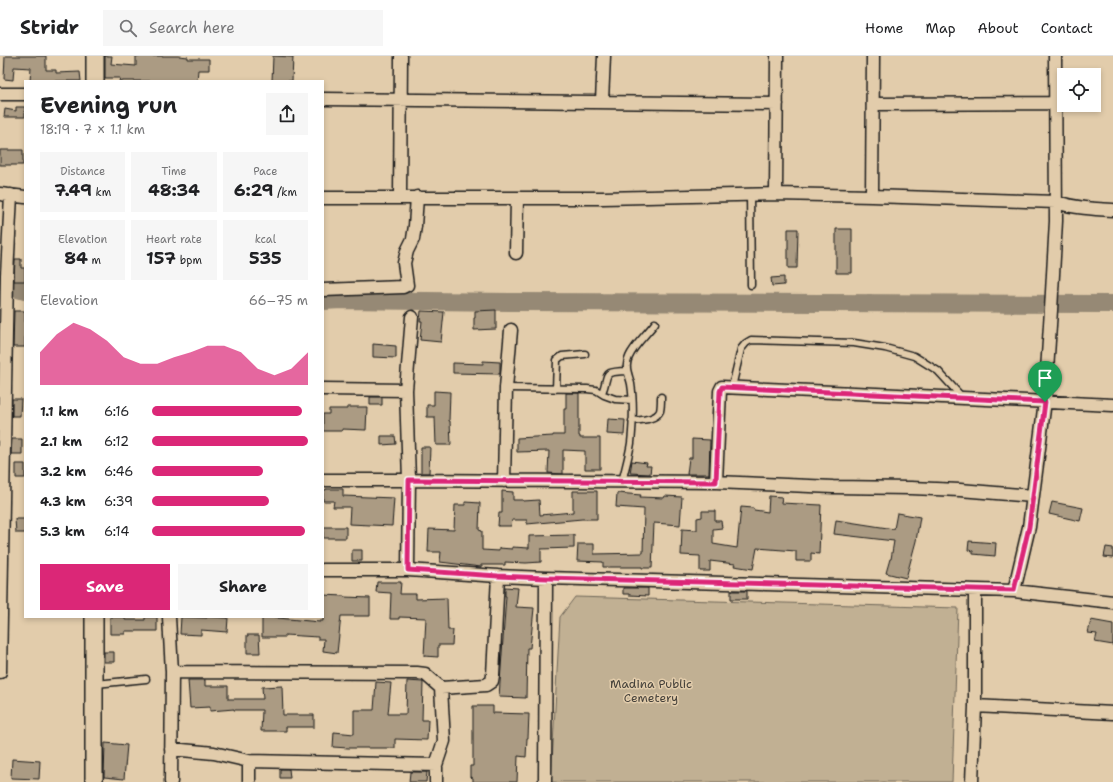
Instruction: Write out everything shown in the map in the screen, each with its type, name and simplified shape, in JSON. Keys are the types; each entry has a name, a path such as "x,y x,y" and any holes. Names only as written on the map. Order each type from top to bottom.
{"street":[{"path":"95,56 95,80"},
{"path":"400,198 401,56"},
{"path":"602,101 604,56"},
{"path":"776,194 777,56"},
{"path":"872,196 874,104 873,56"},
{"path":"1014,590 1029,527 1045,402 1056,202 1055,56"},
{"path":"0,94 24,94"},
{"path":"324,99 777,104"},
{"path":"874,104 1056,103"},
{"path":"324,198 611,198 776,194 1056,202 1072,207 1086,209 1113,210"},
{"path":"0,672 6,195 24,197"},
{"path":"324,290 403,287 407,285 404,263 407,251 413,239 417,198"},
{"path":"516,253 517,198"},
{"path":"408,570 409,480 406,390 412,317"},
{"path":"504,481 506,388 511,330"},
{"path":"716,482 720,391 722,387 1113,405"},
{"path":"324,389 406,390"},
{"path":"324,480 716,482 833,487 946,489 1033,496"},
{"path":"324,570 408,570 546,578 1014,590 1113,602"},
{"path":"172,672 417,673 425,674 441,688 486,685 492,681 498,576"},
{"path":"545,782 546,578"},
{"path":"972,782 975,706 974,590"},
{"path":"94,618 94,782"},
{"path":"169,618 172,672 171,782"},
{"path":"436,782 436,765 444,741 441,688"},
{"path":"975,706 1113,713"},
{"path":"171,749 214,753 249,761 436,765"},
{"path":"249,761 249,782"}],"lane":[{"path":"750,194 751,285"},
{"path":"622,482 630,444 632,421 632,400 626,364 633,350 655,323"},
{"path":"732,387 741,349 746,343 752,340 854,343 885,348 914,356 938,371 963,398"},
{"path":"556,389 557,360 562,356 586,354"},
{"path":"602,393 606,377 609,373 627,371"},
{"path":"506,388 592,389 616,399 632,400"},
{"path":"632,421 648,419 657,415 660,412 661,397"},
{"path":"94,684 146,679"}],"green space":[{"name":"Madina Public Cemetery","path":"575,597 958,608 952,782 551,782 560,617"}],"building":[{"path":"5,56 46,56 46,70 56,70 56,73 80,72 81,80 30,80 31,68 14,67 13,80 4,79"},
{"path":"105,56 112,56 111,64 136,66 136,56 179,56 188,57 188,59 209,59 209,70 198,70 197,80 119,80 120,78 105,78"},
{"path":"273,56 293,57 292,80 272,80"},
{"path":"16,107 24,107 24,117 4,117 5,109 16,111"},
{"path":"0,150 23,150 23,165 0,165"},
{"path":"788,229 798,229 797,268 788,268"},
{"path":"836,229 852,229 852,273 836,273"},
{"path":"15,259 21,259 21,268 24,268 24,281 14,281"},
{"path":"784,277 784,285 772,286 771,278"},
{"path":"496,310 496,329 474,330 475,311"},
{"path":"14,311 24,311 24,347 13,347"},
{"path":"421,311 444,312 441,342 420,340 422,321 420,321"},
{"path":"373,344 396,346 396,358 373,357"},
{"path":"483,361 500,362 500,374 453,373 453,363 483,364"},
{"path":"434,391 450,392 449,421 451,445 436,445 435,417 427,417 427,405 434,405"},
{"path":"566,393 579,393 580,438 600,438 600,469 585,469 585,451 563,450 563,474 548,473 549,451 517,452 517,438 564,435 564,409 566,409"},
{"path":"370,397 382,397 382,405 370,405"},
{"path":"12,399 21,399 20,416 12,416"},
{"path":"347,407 367,407 366,430 342,429 342,431 324,431 324,414 329,414 329,409 347,409"},
{"path":"608,419 625,420 624,435 607,434"},
{"path":"381,436 395,436 396,444 381,445"},
{"path":"12,439 22,439 22,454 11,454"},
{"path":"692,439 710,440 709,474 687,474 689,458 692,458"},
{"path":"421,447 430,447 429,473 421,473"},
{"path":"632,461 647,463 646,466 651,466 650,474 630,473"},
{"path":"16,464 24,464 24,478 16,478"},
{"path":"343,489 343,496 394,498 392,526 349,524 350,507 333,507 334,501 324,501 324,490"},
{"path":"502,491 513,492 513,500 539,500 540,515 573,512 573,491 597,491 597,519 527,524 527,520 512,520 511,526 498,526 499,513 502,513"},
{"path":"617,493 641,495 640,497 682,497 680,525 654,523 652,568 603,567 603,562 577,561 578,544 594,544 594,554 643,553 644,509 616,507"},
{"path":"769,496 782,497 781,503 821,505 819,554 811,553 811,561 796,561 796,551 757,548 753,569 734,566 735,564 710,561 710,571 700,571 700,556 681,555 682,529 697,530 697,518 702,517 702,511 715,511 715,521 721,521 722,528 713,529 713,544 737,548 741,507 753,508 754,510 768,512"},
{"path":"465,502 480,503 479,530 482,531 482,550 499,551 499,548 512,549 512,547 529,548 529,536 574,535 574,548 541,549 541,562 505,562 505,565 481,565 481,567 440,562 441,552 428,552 429,529 454,530 455,505 465,505"},
{"path":"1052,502 1083,508 1080,521 1049,514"},
{"path":"897,513 920,517 916,541 906,578 886,573 891,559 894,541 834,534 836,520 894,529"},
{"path":"15,519 24,519 24,533 16,533"},
{"path":"324,527 346,527 346,538 324,538"},
{"path":"969,541 996,543 995,556 973,554 973,551 968,550"},
{"path":"1106,547 1113,548 1113,558 1104,557"},
{"path":"352,550 362,550 362,561 352,561"},
{"path":"377,582 401,582 400,594 416,594 416,599 447,598 448,630 453,630 452,645 438,645 438,657 424,656 426,618 399,617 399,619 390,619 391,593 376,592"},
{"path":"505,587 518,588 516,607 534,608 530,648 527,648 526,698 499,697 506,596"},
{"path":"623,588 648,588 648,596 623,594"},
{"path":"731,591 747,591 747,599 731,599"},
{"path":"324,595 370,598 370,616 341,616 337,653 323,651 324,639 318,639 318,637 285,635 285,637 262,637 262,618 323,621"},
{"path":"110,618 145,620 145,618 157,618 157,631 125,631 125,634 110,634"},
{"path":"181,618 228,618 227,632 201,630 201,635 180,634"},
{"path":"1091,620 1113,624 1113,645 1095,642 1097,634 1088,633"},
{"path":"247,635 259,635 260,653 247,653"},
{"path":"104,652 114,652 114,662 104,662"},
{"path":"188,680 205,680 205,686 228,686 228,699 263,699 262,687 282,686 283,715 314,715 314,727 286,727 286,731 261,731 262,710 234,709 210,711 210,707 190,708"},
{"path":"407,681 423,682 422,720 428,720 427,740 395,739 395,748 333,747 334,732 354,734 354,710 374,710 376,682 391,683 388,714 406,714"},
{"path":"473,706 493,706 493,713 529,714 526,757 518,756 517,782 473,782 473,778 470,777 470,766 473,766"},
{"path":"105,743 127,745 124,779 104,777"},
{"path":"12,759 40,761 39,779 11,778"},
{"path":"280,769 289,769 290,778 280,778"},
{"path":"410,772 427,772 426,782 409,782"}],"waterway":[{"path":"0,279 24,291"},
{"path":"324,301 1113,304"}],"route":[{"path":"722,387 1045,402 1029,527 1014,590 546,578 408,570 409,480 716,482 720,391 722,387"}]}
